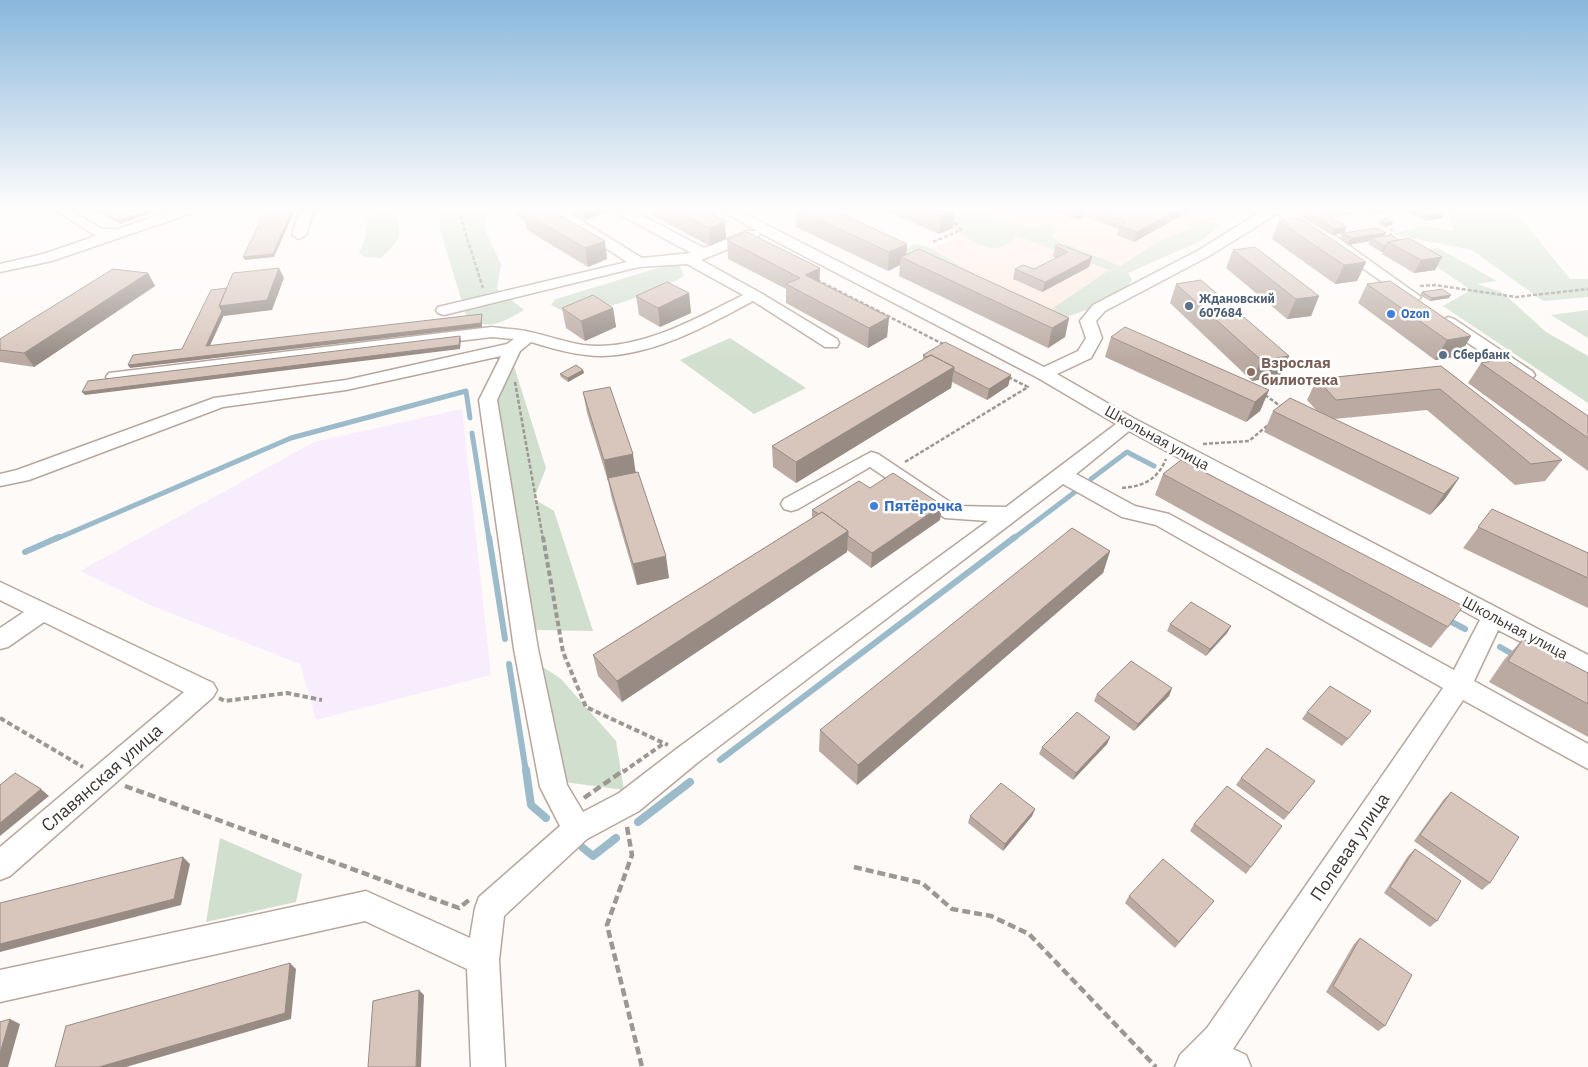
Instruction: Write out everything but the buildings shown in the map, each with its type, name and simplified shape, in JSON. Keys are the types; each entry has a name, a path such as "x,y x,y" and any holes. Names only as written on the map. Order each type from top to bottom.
{"street":[{"path":"0,268 39,260"},
{"path":"634,260 639,263"},
{"path":"444,310 639,263 666,260"},
{"path":"703,260 754,295 831,343"},
{"name":"Школьная улица","path":"819,260 1039,379 1128,423 1588,667"},
{"path":"1039,379 1085,354 1094,338 1088,321 1099,308 1191,260"},
{"path":"1360,260 1422,304"},
{"path":"0,480 22,474 220,402 346,385 517,346 585,351 617,349 694,326 754,295"},
{"path":"1438,315 1542,386"},
{"path":"115,377 492,332 517,346"},
{"path":"517,346 488,400 526,649 554,787 571,820"},
{"path":"488,1067 483,960 490,908 571,820 629,802 688,755 1063,475 1128,423"},
{"path":"791,504 871,458 952,513 1011,514"},
{"path":"1063,475 1129,512 1162,519 1588,757"},
{"path":"0,590 204,690"},
{"path":"0,640 43,611"},
{"name":"Полевая улица","path":"1210,1063 1219,1040 1459,685 1493,617"},
{"name":"Славянская улица","path":"0,866 204,690"},
{"path":"0,986 366,906 483,960"}],"path":[{"path":"474,260 486,300"},
{"path":"808,275 946,346"},
{"path":"1435,285 1516,297 1588,289"},
{"path":"517,346 562,652 586,707 688,755"},
{"path":"1004,375 1028,387"},
{"path":"890,471 1039,379"},
{"path":"204,690 225,701 287,693 322,700"},
{"path":"0,718 103,778 459,908 473,895"},
{"path":"571,820 664,743"},
{"path":"629,802 625,818 632,855 607,925 642,1067"},
{"path":"854,866 922,883 952,909 991,916 1029,934 1156,1067"}],"shaded area":[{"path":"934,260 1146,260 1052,317"},
{"path":"462,409 491,675 316,720 300,664 150,605 80,571 314,442"}],"green space":[{"path":"449,260 499,260 501,264 497,289 524,310 495,324 481,323 466,315"},
{"path":"917,260 950,260 971,272 987,287 1055,313 1053,308 1109,270 1081,260 1105,260 1120,266 1130,260 1158,260 1128,273 1132,279 1128,286 1113,298 1064,318"},
{"path":"1426,260 1459,260 1497,281 1477,284 1502,292 1546,332 1588,356 1588,403 1443,306 1471,290"},
{"path":"1486,260 1555,260 1570,279 1588,279 1588,297 1543,301"},
{"path":"671,264 680,266 684,276 644,295 607,307 576,313 565,312 551,305 556,299"},
{"path":"1588,310 1588,338 1551,315"},
{"path":"730,338 806,388 754,414 680,360"},
{"path":"514,366 546,468 534,499 554,511 593,631 535,630 497,399"},
{"path":"537,663 561,679 616,741 624,790 564,782"},
{"path":"220,838 302,874 296,902 206,922"}],"waterway":[{"path":"56,539 291,438 466,391 470,418"},
{"path":"472,433 489,539"},
{"path":"1091,479 1127,452 1154,466"},
{"path":"1013,539 1075,492"},
{"path":"25,552 59,537"},
{"path":"489,537 505,639"},
{"path":"720,760 1015,537"},
{"path":"1446,619 1465,629"},
{"path":"1500,647 1516,656"},
{"path":"509,664 526,772"},
{"path":"526,770 531,805 546,818"},
{"path":"638,822 690,782"},
{"path":"583,848 593,856 616,838"}],"place":[{"name":"Ждановский 607684","path":"1189,306"},
{"name":"Ozon","path":"1391,314"},
{"name":"Сбербанк","path":"1443,355"},
{"name":"Взрослая билиотека","path":"1251,372"},
{"name":"Пятёрочка","path":"874,506"}]}
